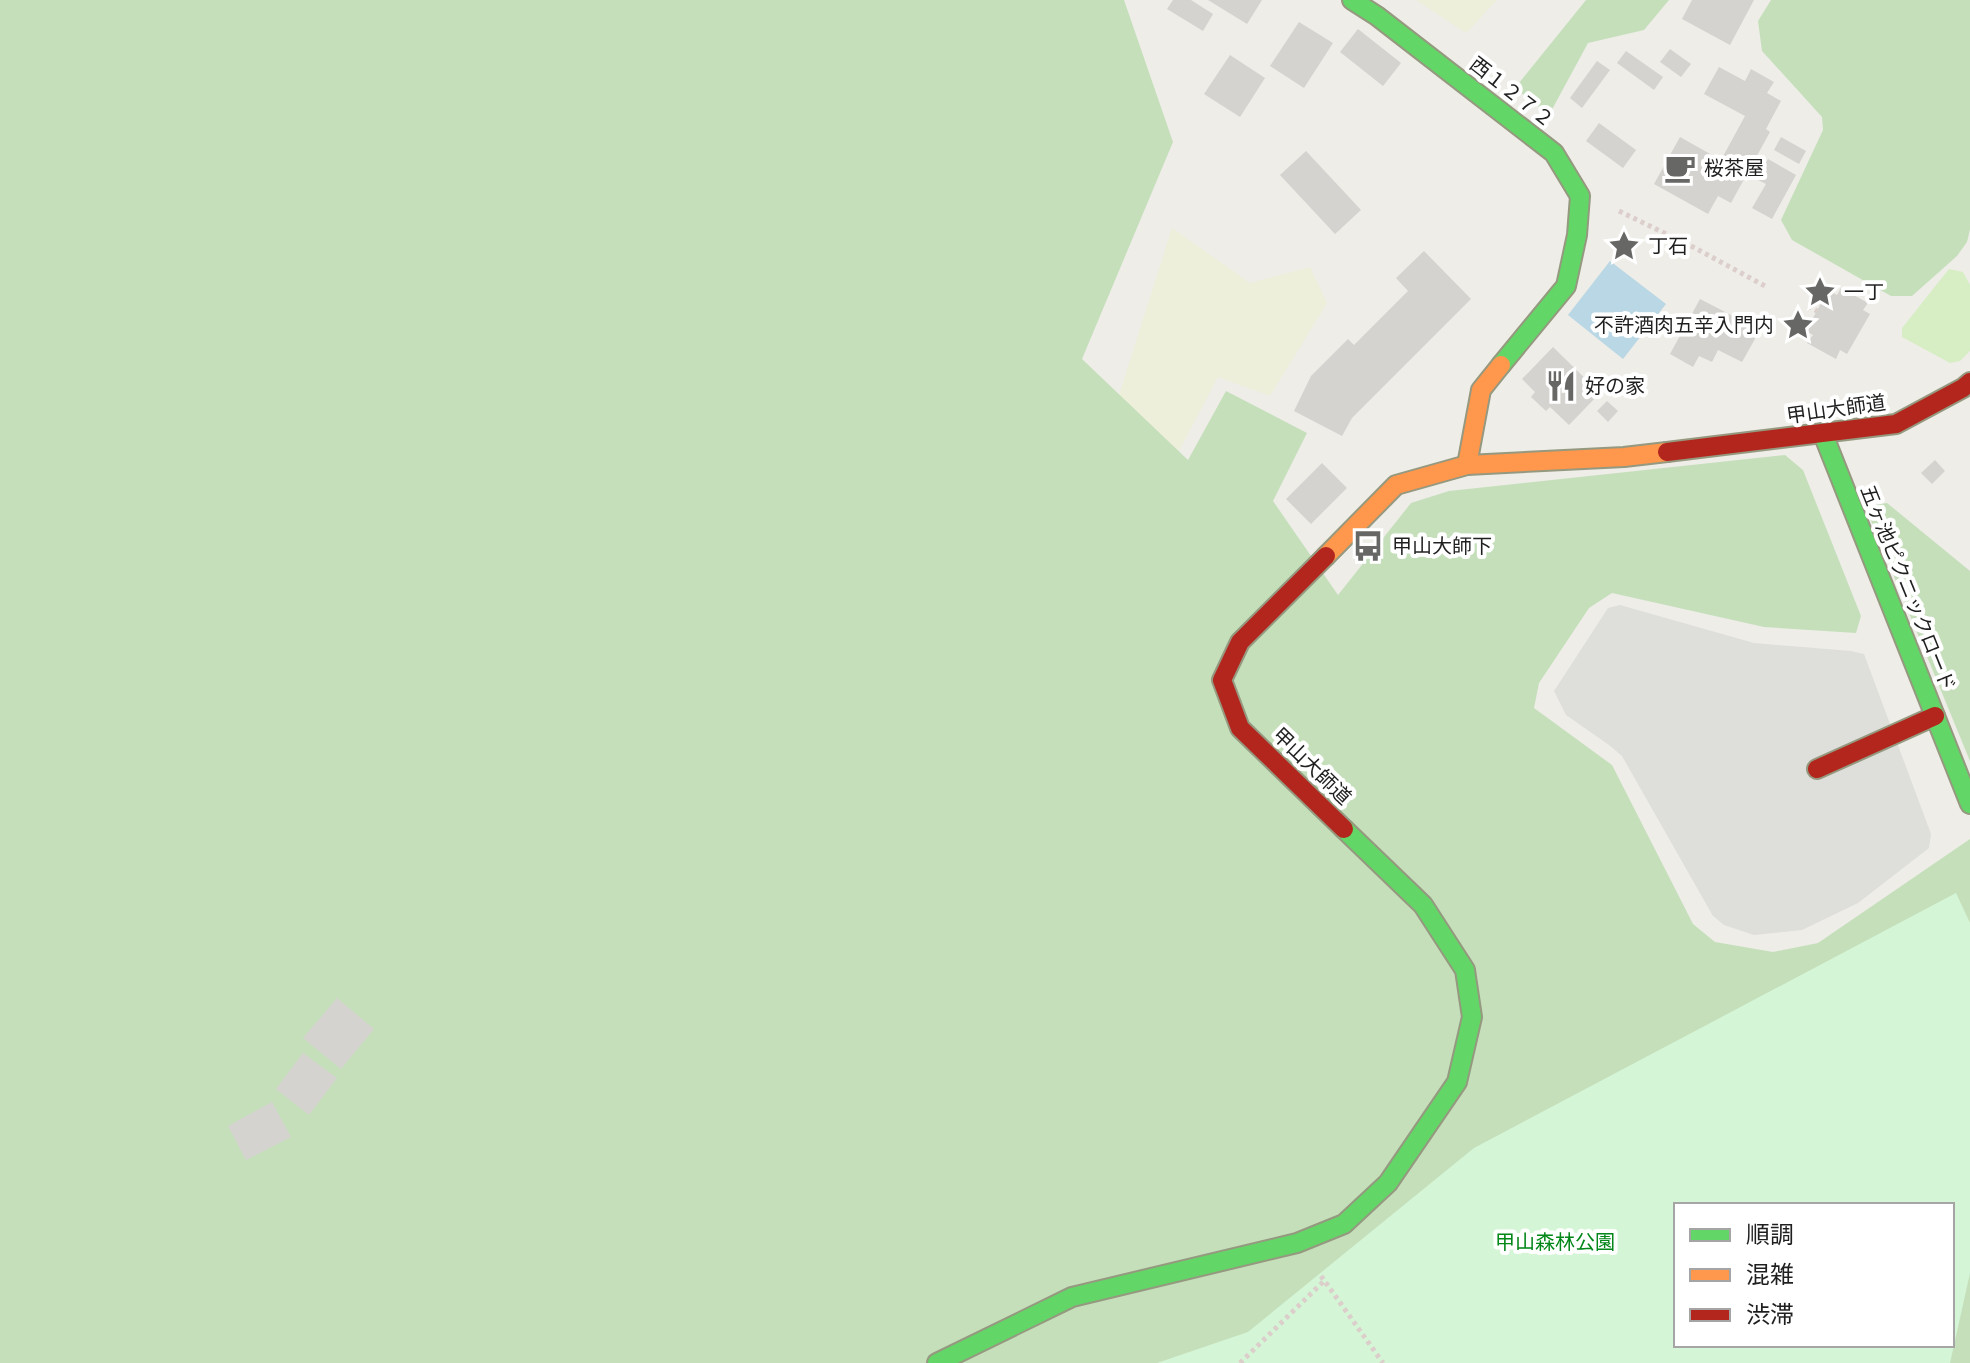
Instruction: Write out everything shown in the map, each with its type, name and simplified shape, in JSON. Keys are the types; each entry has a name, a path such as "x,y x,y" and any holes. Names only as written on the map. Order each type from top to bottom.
{"street":[{"name":"西１２７２","path":"1352,0 1554,153 1580,196 1577,235 1566,286 1481,390 1467,465"},
{"name":"甲山大師道","path":"937,1363 1072,1297 1297,1243 1344,1224 1388,1183 1457,1082 1472,1017 1465,970 1423,905 1240,728 1222,680 1240,642 1396,485 1467,465 1624,457 1896,424 1970,382"},
{"name":"五ヶ池ピクニックロード","path":"1823,434 1970,804"},
{"path":"1817,769 1935,716"}],"path":[{"path":"1625,213 1765,286"},
{"path":"1808,306 1817,311"},
{"path":"1297,1243 1383,1363"},
{"path":"1240,1363 1324,1281"}],"green space":[{"path":"0,0 1124,0 1173,142 1082,359 1188,460 1226,391 1307,433 1273,501 1338,595 1411,503 1449,491 1785,455 1803,470 1861,616 1856,633 1764,627 1612,593 1589,608 1539,683 1534,708 1612,765 1693,924 1715,942 1773,952 1818,943 1970,839 1970,1363 0,1363"},
{"path":"1416,0 1497,0 1466,33"},
{"path":"1586,0 1669,0 1644,30 1588,43 1549,115 1515,88"},
{"path":"1771,0 1970,0 1970,229 1967,242 1957,256 1912,296 1891,296 1792,240 1781,220 1823,130 1822,117 1762,51 1758,21"},
{"path":"1172,228 1250,283 1310,267 1327,303 1270,396 1218,377 1179,451 1119,395"},
{"path":"1949,269 1963,272 1970,285 1970,351 1960,361 1950,363 1902,337 1902,328"},
{"path":"1887,503 1970,571 1970,761 1870,518 1876,505"},
{"name":"甲山森林公園","path":"1956,893 1970,923 1970,1273 1954,1345 1954,1203 1674,1203 1674,1347 1954,1347 1950,1363 1157,1363 1248,1332 1474,1148"}],"shaded area":[{"path":"1620,605 1754,643 1864,654 1931,834 1929,848 1858,903 1802,930 1754,935 1724,925 1713,916 1622,756 1566,715 1554,691 1608,608"}],"water":[{"path":"1610,261 1666,304 1623,359 1568,315"}],"building":[{"path":"1173,0 1191,0 1213,14 1203,31 1167,9"},
{"path":"1208,0 1262,0 1247,24"},
{"path":"1692,0 1754,0 1730,45 1682,19"},
{"path":"1299,22 1333,43 1304,88 1270,66"},
{"path":"1358,29 1401,63 1383,86 1340,52"},
{"path":"1670,49 1691,64 1681,77 1660,62"},
{"path":"1626,51 1663,77 1654,90 1617,63"},
{"path":"1230,55 1265,78 1240,117 1204,94"},
{"path":"1597,61 1610,70 1582,108 1570,98"},
{"path":"1719,67 1745,81 1751,69 1774,82 1767,93 1781,101 1766,129 1770,132 1731,203 1718,196 1708,214 1654,184 1680,137 1721,160 1745,116 1704,94"},
{"path":"1599,123 1636,150 1623,168 1586,141"},
{"path":"1781,137 1806,151 1799,164 1774,150"},
{"path":"1306,151 1361,210 1335,234 1280,175"},
{"path":"1768,159 1796,175 1772,219 1752,208 1766,184 1756,179"},
{"path":"1424,251 1471,299 1352,418 1342,436 1294,411 1311,376 1348,339 1354,345 1408,291 1396,278"},
{"path":"1841,288 1868,303 1863,310 1870,314 1847,354 1840,350 1836,359 1807,343 1813,335 1806,331 1828,290 1837,295"},
{"path":"1700,299 1760,330 1742,362 1718,350 1712,362 1699,356 1693,367 1670,354"},
{"name":"好の家","path":"1553,347 1600,393 1569,425 1550,407 1546,411 1531,397 1535,392 1522,379"},
{"path":"1607,401 1618,411 1608,422 1597,411"},
{"path":"1935,460 1945,471 1932,484 1921,473"},
{"path":"1322,463 1347,488 1311,524 1286,499"},
{"path":"337,998 374,1029 341,1069 303,1038"},
{"path":"303,1053 337,1078 309,1115 276,1089"},
{"path":"272,1102 291,1137 246,1160 228,1126"}],"traffic: fast":[{"path":"1352,0 1554,153 1580,196 1577,235 1566,286 1501,365"},
{"path":"1823,434 1970,804"},
{"path":"937,1363 1072,1297 1297,1243 1344,1224 1388,1183 1457,1082 1472,1017 1465,970 1423,905 1344,829"}],"traffic: slow":[{"path":"1467,465 1481,390 1501,365"},
{"path":"1326,556 1396,485 1467,465 1667,452"}],"traffic: jam":[{"path":"1667,452 1896,424 1970,382"},
{"path":"1326,556 1240,642 1222,680 1240,728 1344,829"},
{"path":"1817,769 1935,716"}],"place":[{"name":"桜茶屋","path":"1680,168"},
{"name":"丁石","path":"1624,246"},
{"name":"一丁","path":"1820,292"},
{"name":"不許酒肉五辛入門内","path":"1798,325"},
{"name":"好の家","path":"1561,386"},
{"name":"甲山大師下","path":"1368,546"}]}
